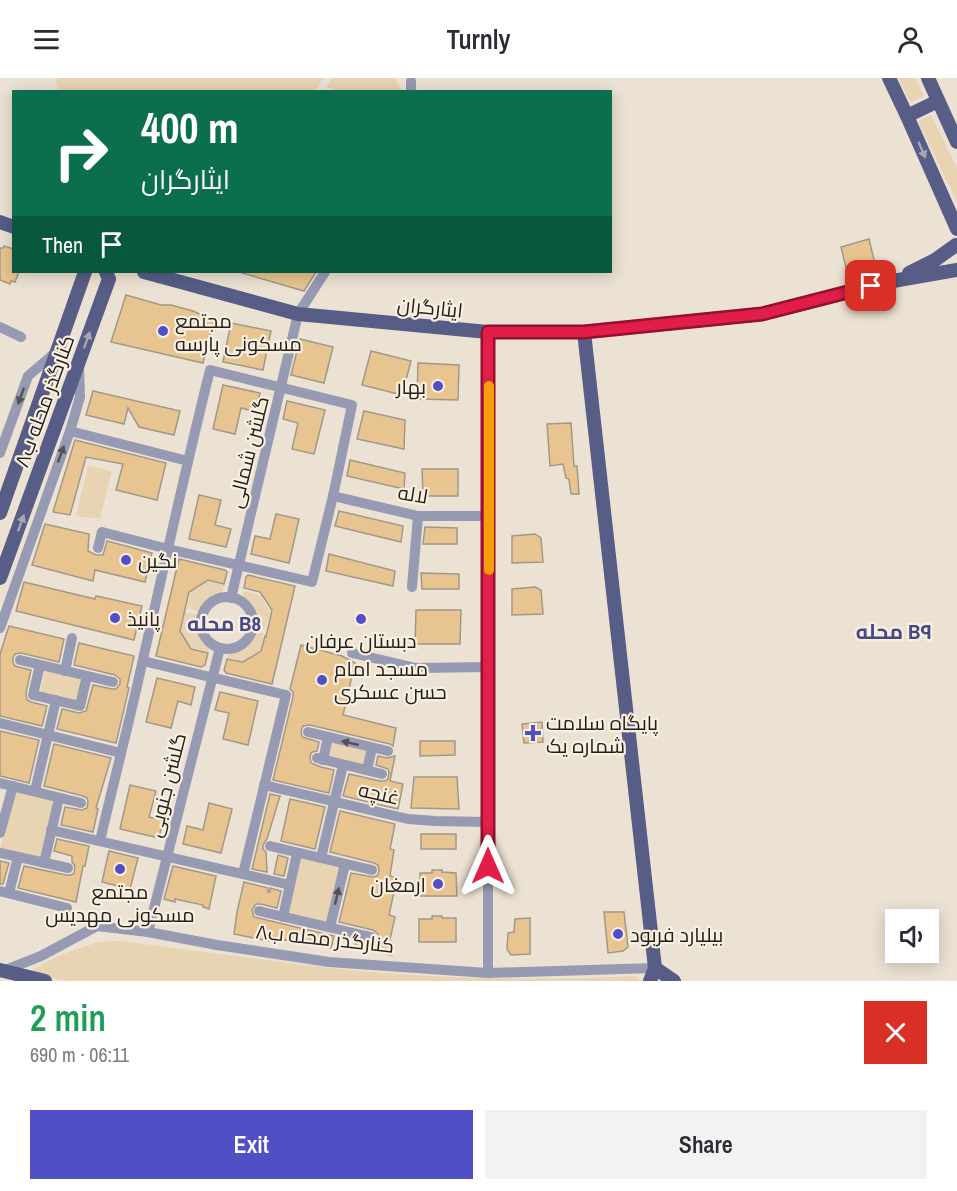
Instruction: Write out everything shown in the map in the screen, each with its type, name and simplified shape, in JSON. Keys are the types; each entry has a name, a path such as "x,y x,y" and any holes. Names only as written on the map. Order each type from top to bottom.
{"main road":[{"path":"889,78 957,229"},
{"path":"928,78 957,142"},
{"path":"907,116 938,101"},
{"path":"957,244 953,253 957,268"},
{"name":"ایثارگران","path":"893,281 935,260 957,244"},
{"name":"ایثارگران","path":"148,273 298,314 488,332 584,332 762,314 893,281 957,268"},
{"path":"0,513 85,273"},
{"name":"کنارگذر محله ب۸","path":"0,578 109,279 106,273"},
{"path":"584,332 652,975 674,981"},
{"path":"1,970 45,981"}],"street":[{"path":"298,314 325,273"},
{"name":"گلشن شمالی","path":"231,598 298,314"},
{"path":"0,327 21,337"},
{"path":"488,332 488,972"},
{"path":"0,453 28,376 57,352"},
{"path":"0,628 70,431 80,397 79,361"},
{"path":"98,548 102,532 168,549 239,566 312,582 352,405 210,370 188,461 168,549 143,661 100,841"},
{"path":"70,431 188,461"},
{"name":"لاله","path":"333,496 418,516 489,516"},
{"path":"412,587 418,516"},
{"path":"223,598 231,598 240,601 251,613 253,630 249,638 236,648 220,648 206,638 202,630 202,621 208,606 223,598"},
{"path":"64,671 72,638"},
{"name":"گلشن جنوبی","path":"148,932 220,648"},
{"path":"352,653 416,668 489,667"},
{"path":"20,660 113,682"},
{"path":"143,661 286,695 243,874"},
{"path":"40,665 33,695 80,706 87,676"},
{"path":"35,791 56,700"},
{"path":"0,723 121,753"},
{"path":"308,732 387,752"},
{"path":"328,737 320,759 382,774"},
{"path":"367,770 372,748"},
{"path":"321,858 343,765"},
{"path":"0,783 81,803"},
{"name":"غنچه","path":"264,785 408,819 488,822"},
{"path":"0,833 13,786"},
{"path":"44,862 59,798"},
{"path":"51,830 290,885"},
{"path":"270,846 372,870"},
{"path":"0,853 68,868"},
{"path":"283,916 297,853"},
{"path":"18,857 4,892 67,908"},
{"path":"330,927 345,864"},
{"path":"259,911 371,937"},
{"name":"کنارگذر محله ب۸","path":"1,970 41,956 97,926 148,932 329,962 488,972 652,975"}],"shaded area":[{"path":"58,78 323,78 316,90 58,90 56,81"},
{"path":"332,78 394,78 401,90 334,90 327,87"},
{"path":"898,78 915,78 924,96 910,102"},
{"path":"931,115 957,168 957,202 918,121"},
{"path":"88,466 112,471 100,519 76,516"},
{"path":"208,581 224,585 221,597 207,600 199,611 187,608 191,591"},
{"path":"243,591 260,595 270,611 266,628 255,625 252,610 242,599"},
{"path":"185,612 198,615 198,628 210,645 208,652 192,648 181,631"},
{"path":"253,632 264,633 260,650 244,661 228,658 229,651 237,649 249,639"},
{"path":"45,671 82,680 77,702 40,694"},
{"path":"330,739 370,749 366,768 326,759"},
{"path":"15,791 53,800 40,858 0,849"},
{"path":"301,857 341,867 328,924 287,914"},
{"path":"122,941 278,962 406,975 482,978 635,976 641,981 69,981 26,973 60,955 98,942"}],"building":[{"path":"869,239 876,268 848,276 841,247"},
{"path":"4,246 12,248 12,273 19,273 15,282 11,281 10,284 0,280 0,248"},
{"path":"242,273 315,273 304,291"},
{"name":"مجتمع مسکونی پارسه","path":"126,295 193,311 214,320 203,363 111,342"},
{"path":"231,323 271,331 263,370 223,362"},
{"path":"300,339 333,347 324,383 291,375"},
{"path":"371,351 411,361 402,395 362,385"},
{"name":"بهار","path":"418,363 459,365 458,400 417,399"},
{"path":"223,385 260,393 256,412 241,408 235,434 213,429"},
{"path":"93,391 180,411 174,435 139,427 128,408 124,424 86,415"},
{"path":"287,401 325,410 314,454 292,449 298,423 283,419"},
{"path":"364,411 405,420 404,449 357,439"},
{"path":"571,423 574,466 577,466 579,494 571,494 569,479 566,478 563,464 550,466 547,424"},
{"path":"75,440 166,463 157,500 116,490 123,464 86,457 70,515 53,512"},
{"path":"350,460 405,473 404,489 347,476"},
{"path":"422,469 458,469 458,496 423,496"},
{"path":"199,495 221,500 215,525 231,529 226,547 189,539"},
{"path":"339,511 403,526 401,542 335,526"},
{"path":"276,514 299,519 289,563 251,554 255,536 270,539"},
{"path":"45,524 89,534 88,551 96,555 103,555 107,541 152,553 145,582 95,570 93,581 32,565"},
{"path":"425,527 457,528 457,544 423,544"},
{"path":"535,534 541,538 543,562 512,563 512,536"},
{"path":"329,554 395,571 393,586 326,571"},
{"path":"179,559 227,572 224,584 208,580 189,592 180,631 191,649 208,653 205,665 201,667 156,656"},
{"path":"421,573 459,574 459,589 422,589"},
{"path":"248,575 295,586 272,684 226,673 224,670 227,659 243,662 261,651 266,637 272,610 260,592 244,588"},
{"path":"24,582 95,599 96,596 142,606 134,640 16,611"},
{"path":"535,587 541,590 543,614 512,615 512,589"},
{"path":"416,610 461,610 460,644 415,644"},
{"path":"9,626 64,639 59,662 21,653 15,654 13,658 15,666 31,670 26,693 27,700 47,706 42,726 0,716 0,654"},
{"path":"79,643 134,656 116,743 57,729 62,709 79,713 86,711 93,685 116,689 120,684 120,679 115,675 74,665"},
{"path":"301,645 342,656 355,663 343,715 396,728 393,746 310,725 303,726 302,737 319,742 317,751 312,752 310,756 311,763 334,770 329,793 273,780 293,697 290,689"},
{"path":"157,678 195,687 191,705 178,701 171,728 146,722"},
{"path":"220,692 258,701 248,745 223,739 229,713 215,710"},
{"name":"پایگاه سلامت شماره یک","path":"542,722 543,742 524,743 522,724"},
{"path":"0,731 39,740 29,783 0,776"},
{"path":"420,741 455,741 455,755 420,756"},
{"path":"54,744 111,758 96,808 98,809 93,832 61,825 65,807 82,810 87,808 88,801 83,796 44,786"},
{"path":"378,756 387,758 395,756 390,781 403,784 398,809 343,796 349,774 380,781 388,779 388,769 376,765"},
{"path":"414,777 457,777 459,809 411,808"},
{"path":"130,785 156,791 149,817 163,820 159,838 120,829"},
{"path":"270,794 280,796 267,839 263,845 266,852 267,872 252,869"},
{"path":"290,799 325,807 315,849 281,841"},
{"path":"209,803 232,809 221,853 183,844 187,826 203,830"},
{"path":"340,811 395,824 390,849 394,850 390,876 397,878 389,915 395,917 389,944 393,945 392,955 355,947 356,941 374,944 378,939 378,934 373,930 339,922 351,873 374,877 379,871 378,865 374,863 330,852"},
{"path":"421,834 456,834 456,849 421,849"},
{"path":"57,839 89,846 76,902 18,888 24,866 66,875 74,873 75,866 72,856 54,851"},
{"name":"مجتمع مسکونی مهدیس","path":"109,851 138,858 130,889 102,882"},
{"path":"278,855 288,858 284,876 274,874"},
{"path":"0,861 9,863 3,884 0,884"},
{"path":"173,866 216,876 209,909 203,905 164,899"},
{"name":"ارمغان","path":"432,870 456,873 457,896 420,896 420,873 432,873"},
{"path":"244,882 268,888 268,892 270,888 281,891 277,908 256,904 252,910 254,917 334,936 331,948 270,936 269,941 234,934"},
{"path":"604,912 624,912 628,947 623,951 608,953"},
{"path":"432,916 456,918 456,942 419,942 419,919 432,919"},
{"path":"530,918 530,954 511,955 507,949 508,933 514,932 515,919"}],"slow traffic":[{"path":"489,386 489,570"}],"place":[{"name":"مجتمع مسکونی پارسه","path":"163,331"},
{"name":"بهار","path":"438,386"},
{"name":"نگین","path":"126,560"},
{"name":"پانیذ","path":"115,618"},
{"name":"دبستان عرفان","path":"361,619"},
{"name":"مسجد امام حسن عسکری","path":"322,680"},
{"name":"پایگاه سلامت شماره یک","path":"533,733"},
{"name":"مجتمع مسکونی مهدیس","path":"120,869"},
{"name":"ارمغان","path":"438,884"},
{"name":"بیلیارد فربود","path":"618,934"}],"district":[{"name":"محله B8","path":"224,623"},
{"name":"محله B۹","path":"894,631"}],"route":[{"path":"488,866 488,332 584,332 762,314 871,286"}]}
